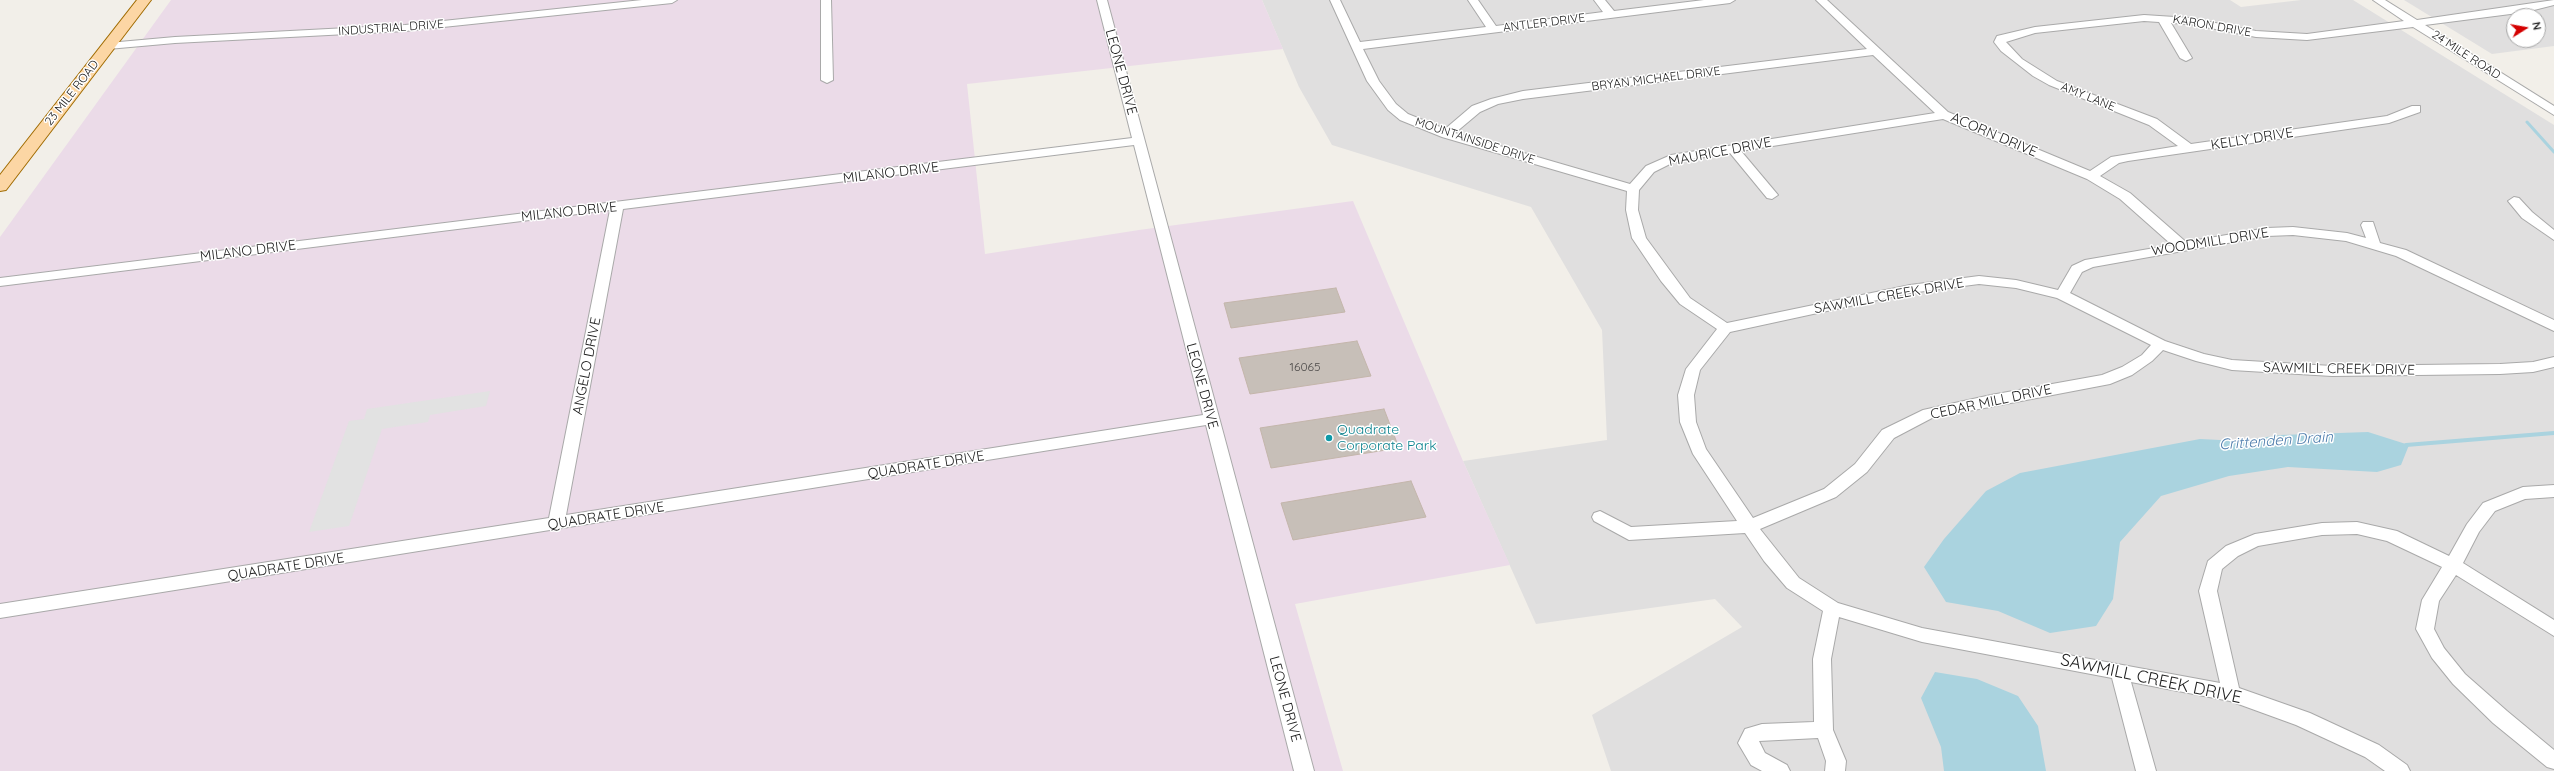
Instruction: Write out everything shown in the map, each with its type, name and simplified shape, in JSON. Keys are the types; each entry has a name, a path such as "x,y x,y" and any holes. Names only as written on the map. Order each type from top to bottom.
{"main road":[{"name":"23 MILE ROAD","path":"0,186 144,0"}],"street":[{"name":"INDUSTRIAL DRIVE","path":"108,46 175,40 406,28 672,0"},
{"path":"826,0 827,80"},
{"name":"LEONE DRIVE","path":"1102,0 1304,771"},
{"name":"MOUNTAINSIDE DRIVE","path":"1335,0 1358,46 1373,81 1392,107 1419,125 1633,189"},
{"path":"1473,0 1494,30"},
{"path":"1598,0 1611,15"},
{"name":"ANTLER DRIVE","path":"1358,46 1725,0"},
{"name":"ACORN DRIVE","path":"1821,0 1944,115 2091,176 2125,196 2182,247"},
{"name":"24 MILE ROAD","path":"2378,0 2554,111"},
{"name":"KARON DRIVE","path":"2006,35 2035,30 2144,18 2163,19 2284,37 2307,38 2418,24 2552,4"},
{"path":"2163,19 2186,58"},
{"name":"AMY LANE","path":"2006,35 2001,38 2000,42 2005,49 2018,61 2037,74 2053,83 2153,122 2190,149"},
{"name":"BRYAN MICHAEL DRIVE","path":"1446,134 1476,109 1495,101 1523,95 1876,51"},
{"name":"KELLY DRIVE","path":"2091,176 2116,160 2128,157 2389,119 2416,109"},
{"name":"MAURICE DRIVE","path":"1633,189 1650,169 1671,160 1944,115"},
{"name":"MILANO DRIVE","path":"0,282 617,207 1138,141"},
{"path":"1733,149 1772,195"},
{"path":"1633,189 1632,210 1639,238 1666,278 1685,300 1725,328 1694,369 1686,395 1688,422 1699,450 1750,526"},
{"path":"2514,201 2527,215 2554,236"},
{"name":"ANGELO DRIVE","path":"556,524 617,207"},
{"path":"2368,225 2374,244"},
{"name":"WOODMILL DRIVE","path":"2062,295 2077,269 2090,263 2267,232 2293,231 2347,237 2374,244 2428,264 2554,326"},
{"name":"SAWMILL CREEK DRIVE","path":"1725,328 1910,289 1956,282 1995,282 2034,287 2062,295 2160,344 2201,358 2232,365 2304,371 2500,369 2533,367 2554,362"},
{"name":"CEDAR MILL DRIVE","path":"1600,517 1629,534 1750,526 1830,493 1861,468 1888,434 1928,414 1991,400 2105,380 2128,371 2147,358 2160,344"},
{"name":"QUADRATE DRIVE","path":"0,612 1211,419"},
{"path":"2554,491 2523,493 2489,507 2473,528 2453,566 2431,600 2425,629 2438,653 2459,679 2500,717 2554,761"},
{"name":"SAWMILL CREEK DRIVE","path":"1750,526 1770,556 1793,583 1832,608 1922,636 2119,671 2231,693 2303,719 2372,751 2400,771"},
{"path":"2231,693 2208,591 2214,566 2232,551 2255,540 2322,530 2357,528 2391,535 2453,566 2554,629"},
{"path":"1832,608 1822,659 1824,730 1836,761 1835,771"},
{"path":"2119,671 2146,771"},
{"path":"1780,771 1758,759 1748,743 1752,735 1762,732 1824,730"}],"shaded area":[{"name":"Quadrate Corporate Park","path":"171,0 1262,0 1283,49 967,84 985,254 1139,230 1353,201 1463,461 1510,565 1295,604 1343,771 0,771 0,237"},
{"path":"1262,0 2230,0 2241,7 2301,0 2353,0 2554,125 2554,771 1611,771 1592,715 1742,627 1715,599 1536,624 1463,461 1607,440 1602,330 1531,207 1332,145 1299,87"},
{"path":"2404,0 2554,0 2554,46 2546,47 2546,8 2506,8 2506,48 2538,48 2492,54"},
{"path":"490,391 486,406 430,415 428,422 382,429 349,526 309,532 349,421 364,419 367,409"}],"water":[{"path":"2368,432 2409,445 2401,465 2377,472 2288,467 2229,476 2161,496 2120,542 2113,599 2096,626 2050,633 1998,611 1946,602 1924,567 1944,539 1986,491 2020,473 2200,439 2240,441 2280,435"},
{"path":"1935,672 1977,679 2018,696 2038,726 2046,771 1944,771 1941,747 1921,698"}],"building":[{"path":"1336,288 1345,312 1231,328 1224,303"},
{"name":"Quadrate Corporate Park","path":"1357,341 1371,376 1250,394 1239,358"},
{"name":"Quadrate Corporate Park","path":"1384,409 1399,448 1271,468 1260,428"},
{"name":"Quadrate Corporate Park","path":"1411,481 1426,517 1293,540 1281,503"}],"waterway":[{"name":"Crittenden Drain","path":"2527,122 2554,152"},
{"name":"Crittenden Drain","path":"2406,445 2554,433"}],"place":[{"name":"Quadrate Corporate Park","path":"1329,438"}]}
